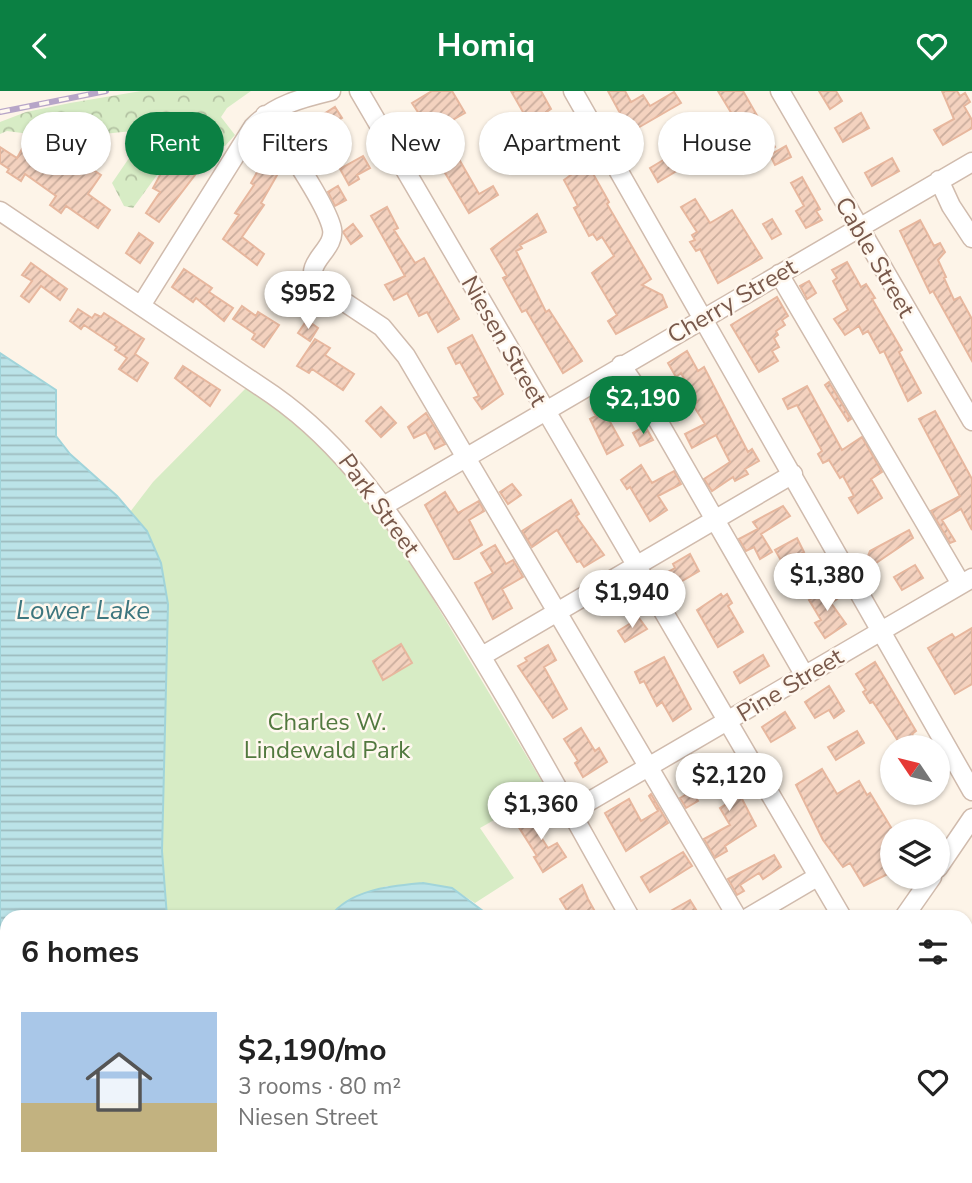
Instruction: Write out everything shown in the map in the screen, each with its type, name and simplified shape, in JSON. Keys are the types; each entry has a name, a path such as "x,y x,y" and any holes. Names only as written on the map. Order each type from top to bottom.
{"street":[{"path":"272,112 299,100 331,91"},
{"name":"Niesen Street","path":"359,91 838,910"},
{"path":"573,91 972,790"},
{"name":"Cable Street","path":"780,91 972,421"},
{"path":"142,304 238,149"},
{"name":"Cherry Street","path":"385,505 972,162"},
{"path":"302,175 333,231 331,241 312,271 313,278 327,291 359,309 394,339 559,611 733,910"},
{"path":"939,180 951,206 972,238"},
{"name":"Park Street","path":"0,211 142,304 302,415 338,448 385,505 482,656 626,910"},
{"path":"779,274 967,581"},
{"path":"621,365 650,407 805,676"},
{"path":"482,656 793,474"},
{"name":"Pine Street","path":"571,812 967,581"},
{"path":"950,850 972,818"},
{"path":"761,910 817,877"},
{"path":"909,910 924,889"}],"green space":[{"path":"141,91 251,91 224,112 125,112 125,132 111,133 111,112 26,112"},
{"path":"21,114 21,133 7,131 0,134 0,122"},
{"path":"224,121 235,135 224,146"},
{"path":"125,164 125,175 157,175 133,208 124,206 112,183"},
{"name":"Charles W. Lindewald Park","path":"247,387 308,432 378,507 547,790 480,828 514,878 475,903 452,888 387,886 355,897 339,910 166,910 130,512 153,482"}],"water":[{"name":"Lower Lake","path":"0,353 56,390 56,436 70,454 117,496 147,531 161,563 168,604 162,851 166,910 0,910"},
{"path":"423,883 452,888 482,910 336,910 360,895 385,888"}],"building":[{"path":"432,91 452,91 464,112 418,112 412,103"},
{"path":"511,91 541,91 551,109 546,112 523,112"},
{"path":"608,91 625,91 631,102 643,95 650,106 674,92 681,103 665,112 658,112 658,116 644,124 644,112 619,112"},
{"path":"718,91 743,91 755,112 731,112"},
{"path":"819,91 836,91 842,101 830,109"},
{"path":"942,91 957,91 960,96 965,93 970,102 964,106 972,120 972,128 943,145 934,130 954,119"},
{"path":"861,113 869,128 843,142 835,128"},
{"path":"786,146 791,157 775,165 775,152"},
{"path":"0,147 17,158 21,151 21,175 24,175 21,181 7,172 9,169 0,163"},
{"path":"363,156 366,170 357,175 359,179 349,185 343,175 352,175 352,162"},
{"path":"892,158 899,171 872,186 865,173"},
{"path":"658,163 658,175 670,175 658,182 650,168"},
{"path":"465,170 479,194 493,186 498,195 469,213 446,175 465,175"},
{"path":"26,175 101,175 88,194 110,210 98,228 66,206 61,213 50,205 56,196"},
{"path":"160,175 195,175 159,222 146,213 160,192 153,188"},
{"path":"255,175 277,175 261,203 264,205 242,237 264,254 257,265 223,239 239,215 235,213 254,185 251,183"},
{"path":"571,175 594,175 609,202 607,204 651,279 642,285 662,295 667,307 616,334 608,321 617,315 592,273 614,256 602,237 597,240 593,234 589,236 574,208 578,206 564,180"},
{"path":"802,177 820,209 816,211 822,220 806,228 796,211 804,206 791,183"},
{"path":"338,186 346,200 335,206 328,192"},
{"path":"695,199 710,223 732,210 762,258 718,283 700,249 696,251 690,242 695,240 692,235 697,232 681,207"},
{"path":"387,207 398,228 394,230 415,263 424,258 459,319 438,332 427,312 419,316 407,293 394,300 385,285 405,276 371,216"},
{"path":"537,214 546,232 520,245 522,248 516,251 546,312 549,310 582,361 563,373 526,310 522,312 503,278 507,276 491,249"},
{"path":"772,219 781,234 772,239 763,224"},
{"path":"920,220 934,246 940,243 945,252 938,260 946,277 944,278 954,300 960,297 972,319 972,361 933,291 930,293 900,231"},
{"path":"353,224 362,236 351,244 343,232"},
{"path":"139,233 153,243 140,263 126,253"},
{"path":"847,262 861,287 866,284 875,298 872,299 902,350 899,352 921,393 908,401 884,351 880,353 868,331 863,334 859,326 845,335 834,319 848,310 833,281 837,278 832,270"},
{"path":"31,263 67,289 60,300 41,286 29,302 21,296 32,281 22,275"},
{"path":"184,269 212,288 209,292 233,308 224,321 196,298 193,302 172,287"},
{"path":"809,281 816,293 807,299 800,286"},
{"path":"777,297 788,316 782,320 785,325 776,331 778,335 774,338 779,347 772,351 778,361 759,372 731,325"},
{"path":"242,306 256,316 258,312 279,325 264,347 252,339 255,334 233,319"},
{"path":"78,309 92,318 95,314 101,317 104,313 144,339 135,354 148,363 137,381 119,369 127,358 115,350 117,347 84,325 81,329 70,321"},
{"path":"307,320 318,328 310,341 298,333"},
{"path":"472,335 503,394 482,409 474,398 479,396 460,362 456,364 448,348"},
{"path":"315,339 330,348 325,355 354,374 343,390 312,369 309,373 297,366"},
{"path":"687,351 698,371 704,367 748,452 752,449 759,461 745,469 748,474 735,481 733,477 712,491 704,479 730,462 716,435 692,448 685,434 705,424 693,405 697,402 681,373 676,377 668,363"},
{"path":"183,366 220,390 210,406 175,378"},
{"path":"829,382 851,419 848,421 825,385"},
{"path":"807,386 842,450 862,437 882,472 871,479 882,498 858,513 849,498 854,496 843,476 840,478 829,460 823,463 818,454 822,451 797,405 788,409 783,399"},
{"path":"606,401 615,417 609,420 623,445 607,454 590,419 596,416 592,409"},
{"path":"381,407 396,423 381,437 366,421"},
{"path":"935,411 972,479 972,530 961,509 942,520 955,541 950,543 931,511 960,496 919,419"},
{"path":"426,413 445,444 435,449 426,432 414,438 408,427"},
{"path":"645,426 653,440 640,446 633,433"},
{"path":"641,465 652,483 674,471 681,484 658,496 667,510 650,521 630,487 627,489 621,480"},
{"path":"512,484 521,495 508,504 500,492"},
{"path":"445,492 458,513 479,501 484,511 469,520 482,545 459,559 454,559 425,505"},
{"path":"571,500 579,514 576,516 604,555 584,567 580,561 577,562 557,530 532,547 522,531"},
{"path":"783,506 790,516 761,534 772,552 760,559 754,547 746,551 739,539 758,529 753,522"},
{"path":"909,530 913,538 873,565 868,556 870,551"},
{"path":"797,538 804,552 783,564 775,550"},
{"path":"495,545 506,564 513,560 523,577 502,589 512,608 493,619 475,583 493,573 481,553"},
{"path":"690,554 699,571 675,585 668,572 675,568 673,564"},
{"path":"915,565 923,578 902,590 894,577"},
{"path":"829,587 837,599 831,603 846,624 825,638 815,623 821,620 809,600"},
{"path":"721,594 723,597 727,594 732,603 728,606 743,632 718,647 697,610"},
{"path":"639,618 647,629 625,642 618,631"},
{"path":"972,628 972,684 955,694 928,648 952,634 955,638"},
{"path":"401,644 412,663 383,680 373,661"},
{"path":"548,645 556,660 544,667 567,709 553,718 518,666 527,661 525,658"},
{"path":"763,655 769,666 740,683 734,672"},
{"path":"664,657 691,709 673,721 662,702 657,706 644,681 640,683 635,672"},
{"path":"875,662 916,731 913,735 894,735 873,702 870,703 863,692 866,690 856,674"},
{"path":"829,686 844,711 834,718 829,710 815,718 805,702"},
{"path":"785,712 795,728 771,742 762,727"},
{"path":"581,728 595,751 599,748 607,762 583,777 575,763 578,761 564,739"},
{"path":"857,731 864,743 836,760 828,747"},
{"path":"716,761 722,771 726,768 756,826 725,846 727,851 715,858 704,839 730,825 720,808 731,801 717,777 710,781 703,768"},
{"path":"822,769 837,794 859,781 867,795 870,793 886,819 880,819 880,878 864,886 850,863 843,867 823,840 796,785"},
{"path":"692,791 698,801 686,808 680,798"},
{"path":"651,794 668,823 626,851 605,813 629,799 641,821 658,811 649,796"},
{"path":"541,811 549,823 537,831 548,848 557,843 566,857 543,872 534,857 537,856 518,826"},
{"path":"683,852 692,866 650,892 641,877"},
{"path":"774,855 781,867 763,879 759,873 740,885 744,891 737,895 728,879"},
{"path":"582,885 594,910 567,910 560,899"},
{"path":"690,900 696,910 672,910"}],"railway":[{"path":"0,112 106,91"}]}
